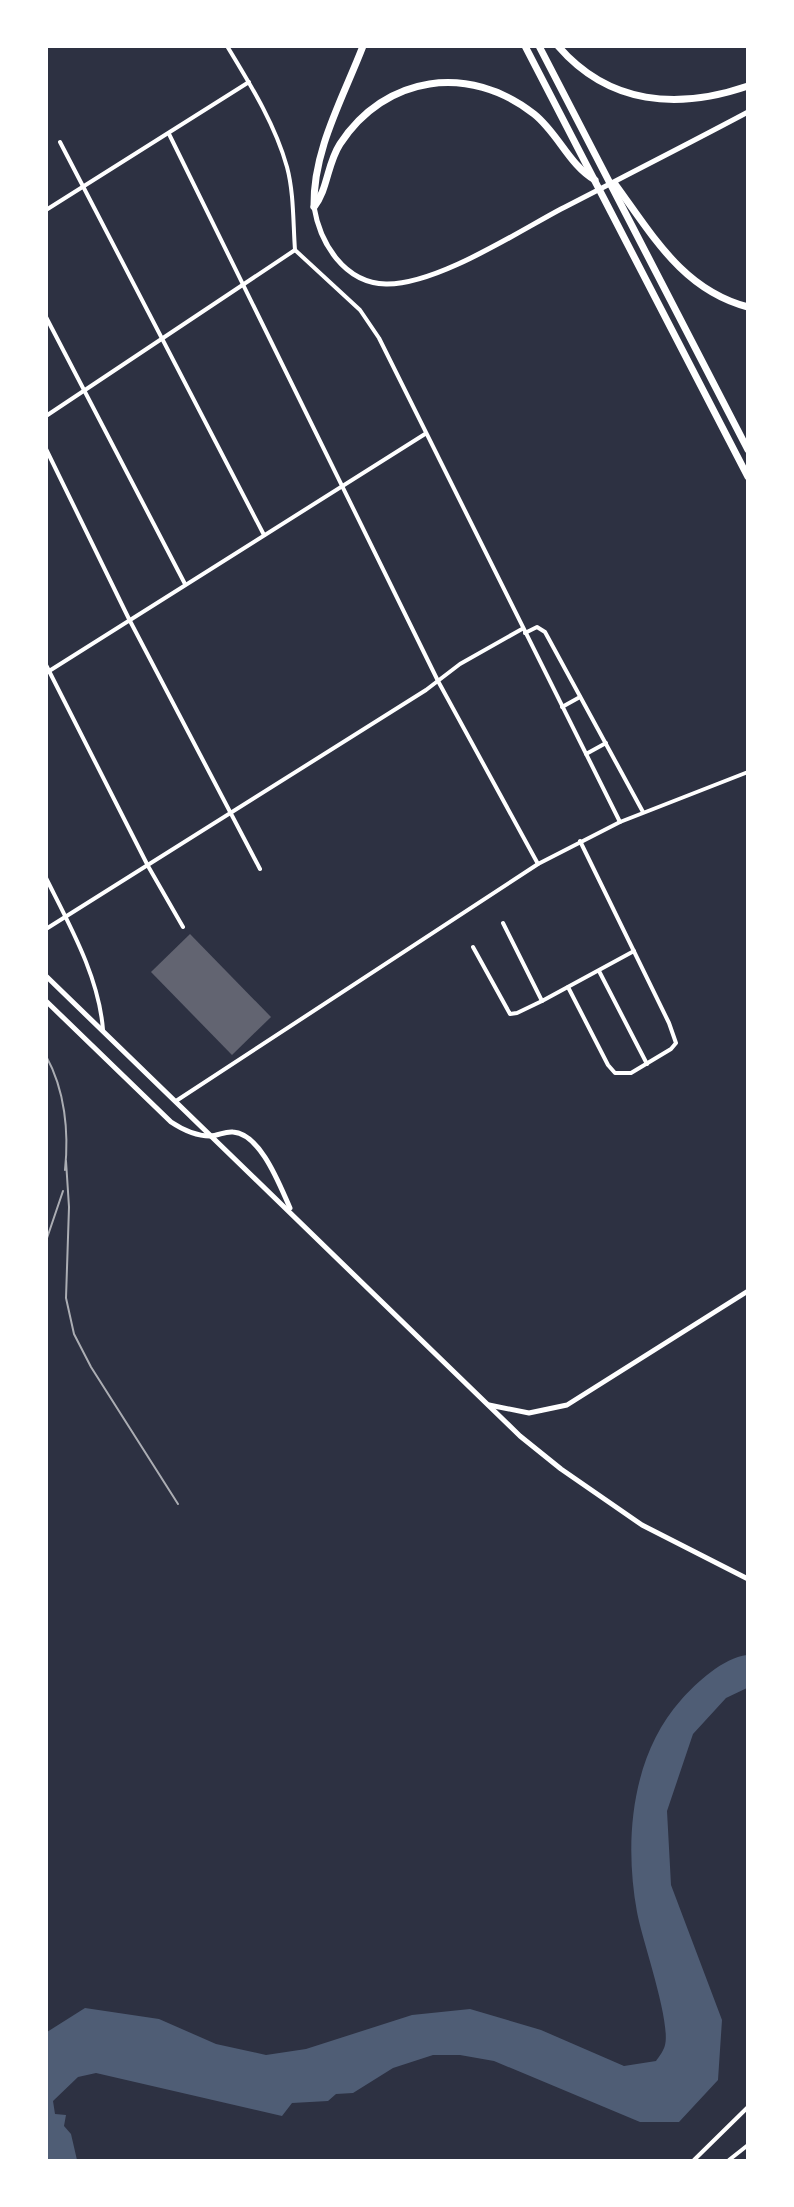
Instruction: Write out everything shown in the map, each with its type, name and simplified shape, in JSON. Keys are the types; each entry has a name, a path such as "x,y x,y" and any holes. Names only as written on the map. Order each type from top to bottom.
{"highway":[{"path":"314,207 314,183 320,156 363,46"},
{"path":"525,46 747,477"},
{"path":"539,46 747,450"},
{"path":"558,46 573,62 600,81 643,97 690,100 747,86"},
{"path":"314,207 321,198 337,149 363,117 391,95 442,82 471,84 489,89 527,109 548,126 584,174 595,180"},
{"path":"602,165 674,261 694,282 728,302 747,308"}],"main road":[{"path":"314,207 321,236 330,251 347,269 371,281 388,284 412,280 468,258 746,112"},
{"path":"46,976 520,1436 561,1469 642,1525 747,1579"},
{"path":"46,1001 162,1116 184,1130 211,1136 230,1131 248,1138 269,1163 291,1212"},
{"path":"488,1405 529,1413 567,1405 747,1291"}],"street":[{"path":"227,46 249,82 287,167 295,250 360,310 371,324 620,822"},
{"path":"46,210 249,82"},
{"path":"169,134 344,484 438,681 538,864"},
{"path":"60,142 264,535"},
{"path":"46,416 295,250"},
{"path":"46,317 185,584"},
{"path":"48,672 425,434"},
{"path":"46,449 129,619 260,868"},
{"path":"46,929 231,814 438,681 460,664 523,631 537,627 545,632 643,812"},
{"path":"46,665 148,866 183,927"},
{"path":"562,707 580,697"},
{"path":"586,754 606,743"},
{"path":"176,1101 538,864 620,822 747,772"},
{"path":"568,987 608,1065 615,1073 631,1073 671,1049 676,1043 669,1023 580,841"},
{"path":"46,878 66,917 101,1003 103,1030"},
{"path":"503,923 542,1001"},
{"path":"473,947 510,1014 542,1001 634,951"},
{"path":"599,971 647,1064"},
{"path":"46,986 52,982"},
{"path":"694,2160 747,2108"},
{"path":"729,2160 747,2145"}],"water":[{"path":"747,1655 747,1688 726,1698 693,1734 667,1811 671,1885 722,2020 718,2080 679,2122 640,2122 494,2061 460,2055 433,2055 393,2068 353,2093 336,2094 328,2101 292,2103 282,2116 96,2073 78,2077 53,2101 55,2114 66,2115 64,2126 71,2134 77,2160 47,2160 47,2032 85,2008 159,2019 216,2044 266,2055 306,2049 412,2015 470,2009 541,2030 624,2066 656,2061 664,2047 666,2034 660,2000 637,1912 633,1885 631,1857 635,1800 651,1747 664,1722 681,1700 703,1679 729,1661"}],"building":[{"path":"190,934 271,1017 232,1055 151,972"}],"railway":[{"path":"46,1056 58,1083 64,1112 65,1170"},
{"path":"66,1161 69,1207 66,1298 74,1334 91,1367 178,1504"},
{"path":"46,1241 63,1191"}]}
